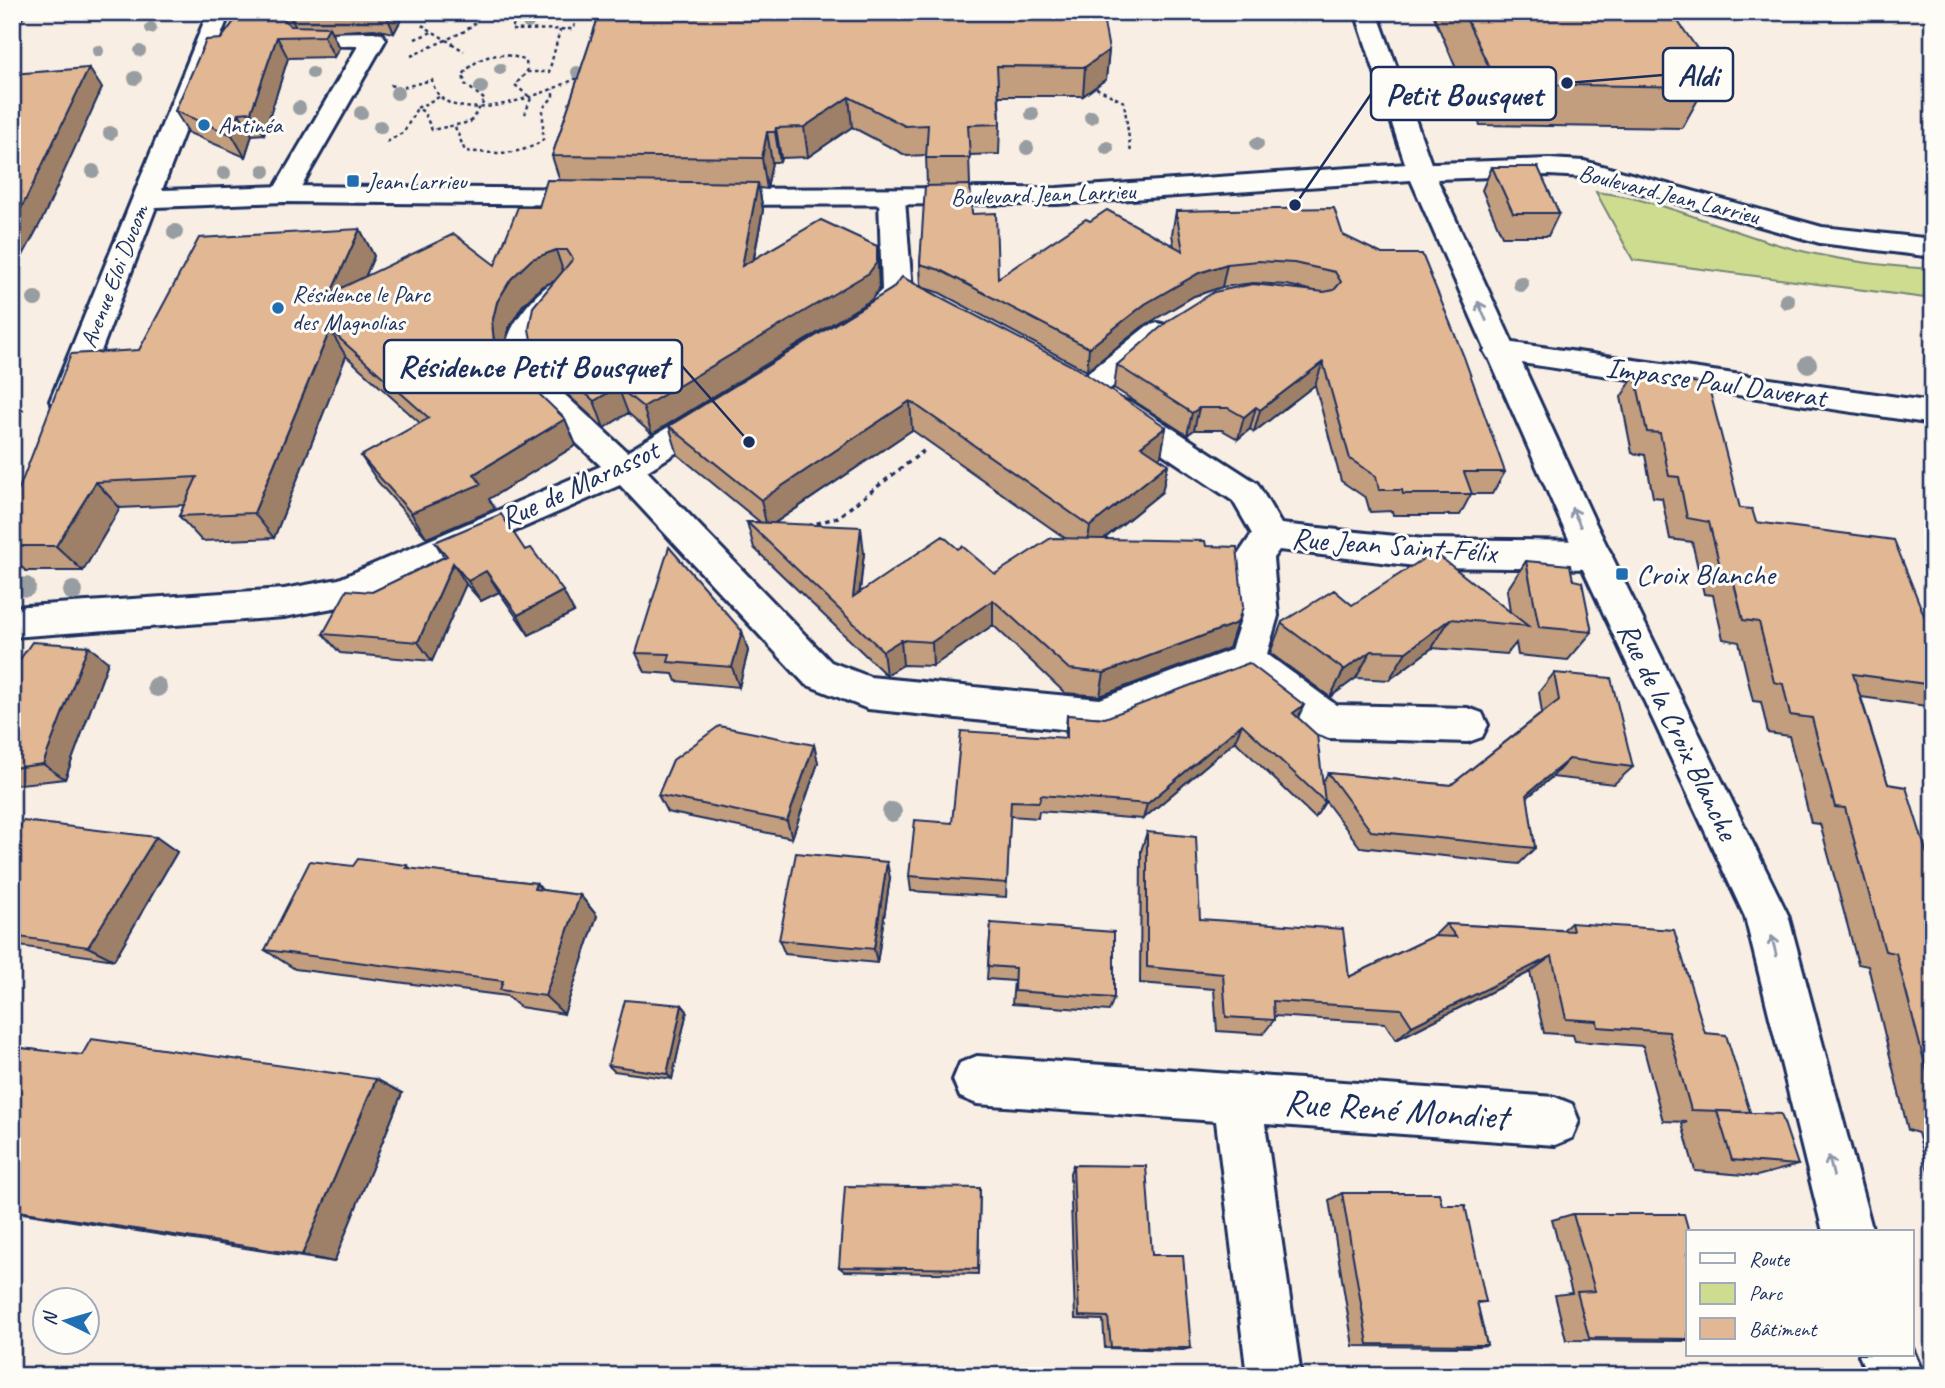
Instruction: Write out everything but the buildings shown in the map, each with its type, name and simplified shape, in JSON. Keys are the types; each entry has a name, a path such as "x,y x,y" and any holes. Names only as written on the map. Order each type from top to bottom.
{"street":[{"name":"Avenue Eloi Ducom","path":"55,430 219,12"},
{"name":"Rue de la Croix Blanche","path":"1366,12 1421,172 1499,351 1766,915 1847,1230"},
{"path":"284,194 374,39 309,40"},
{"name":"Boulevard Jean Larrieu","path":"686,197 1057,196 1516,167 1584,169 1820,236 1933,248"},
{"path":"144,199 284,194 617,197"},
{"path":"836,338 883,309 897,291 892,198"},
{"path":"566,286 531,318 522,334 519,358 527,378 625,469 818,673 869,693 1101,716 1247,660"},
{"path":"897,291 929,302"},
{"name":"Rue Jean Saint-Félix","path":"1178,316 1078,383 1245,492 1270,536 1424,553 1594,555"},
{"name":"Impasse Paul Daverat","path":"1499,351 1933,413"},
{"name":"Rue de Marassot","path":"12,622 284,603 344,592 625,469 742,396"},
{"path":"1247,660 1260,615 1255,556 1270,536"},
{"path":"1247,660 1329,721 1468,725"},
{"name":"Rue René Mondiet","path":"977,1080 1555,1121"},
{"name":"Rue René Mondiet","path":"1237,1097 1274,1376"},
{"path":"1887,1356 1897,1376"}],"path":[{"path":"520,12 511,30 573,29 580,12"},
{"path":"410,57 465,32 475,23"},
{"path":"422,25 464,51"},
{"path":"531,98 515,85 527,72 549,72 560,30"},
{"path":"417,108 424,112 432,130 455,127 470,121 485,100 465,84 463,75 468,65 490,56 519,57 526,61 527,72"},
{"path":"390,74 388,84 400,88 432,80 439,97 445,102 480,106 531,98 588,72"},
{"path":"1088,84 1124,102 1132,162"},
{"path":"455,127 465,151 510,155 533,148 543,140 543,108 553,97 553,88"},
{"path":"387,142 404,132 417,108 439,97"},
{"path":"525,114 531,98"},
{"path":"802,528 838,517 925,450"}],"green space":[{"path":"1596,192 1644,201 1801,251 1858,262 1933,269 1933,299 1633,260"}],"place":[{"name":"Aldi","path":"1567,83"},
{"name":"Antinéa","path":"204,125"},
{"name":"Jean Larrieu","path":"353,181"},
{"name":"Petit Bousquet","path":"1295,205"},
{"name":"Résidence le Parc des Magnolias","path":"278,308"},
{"name":"Résidence Petit Bousquet","path":"749,442"},
{"name":"Croix Blanche","path":"1622,574"}]}
